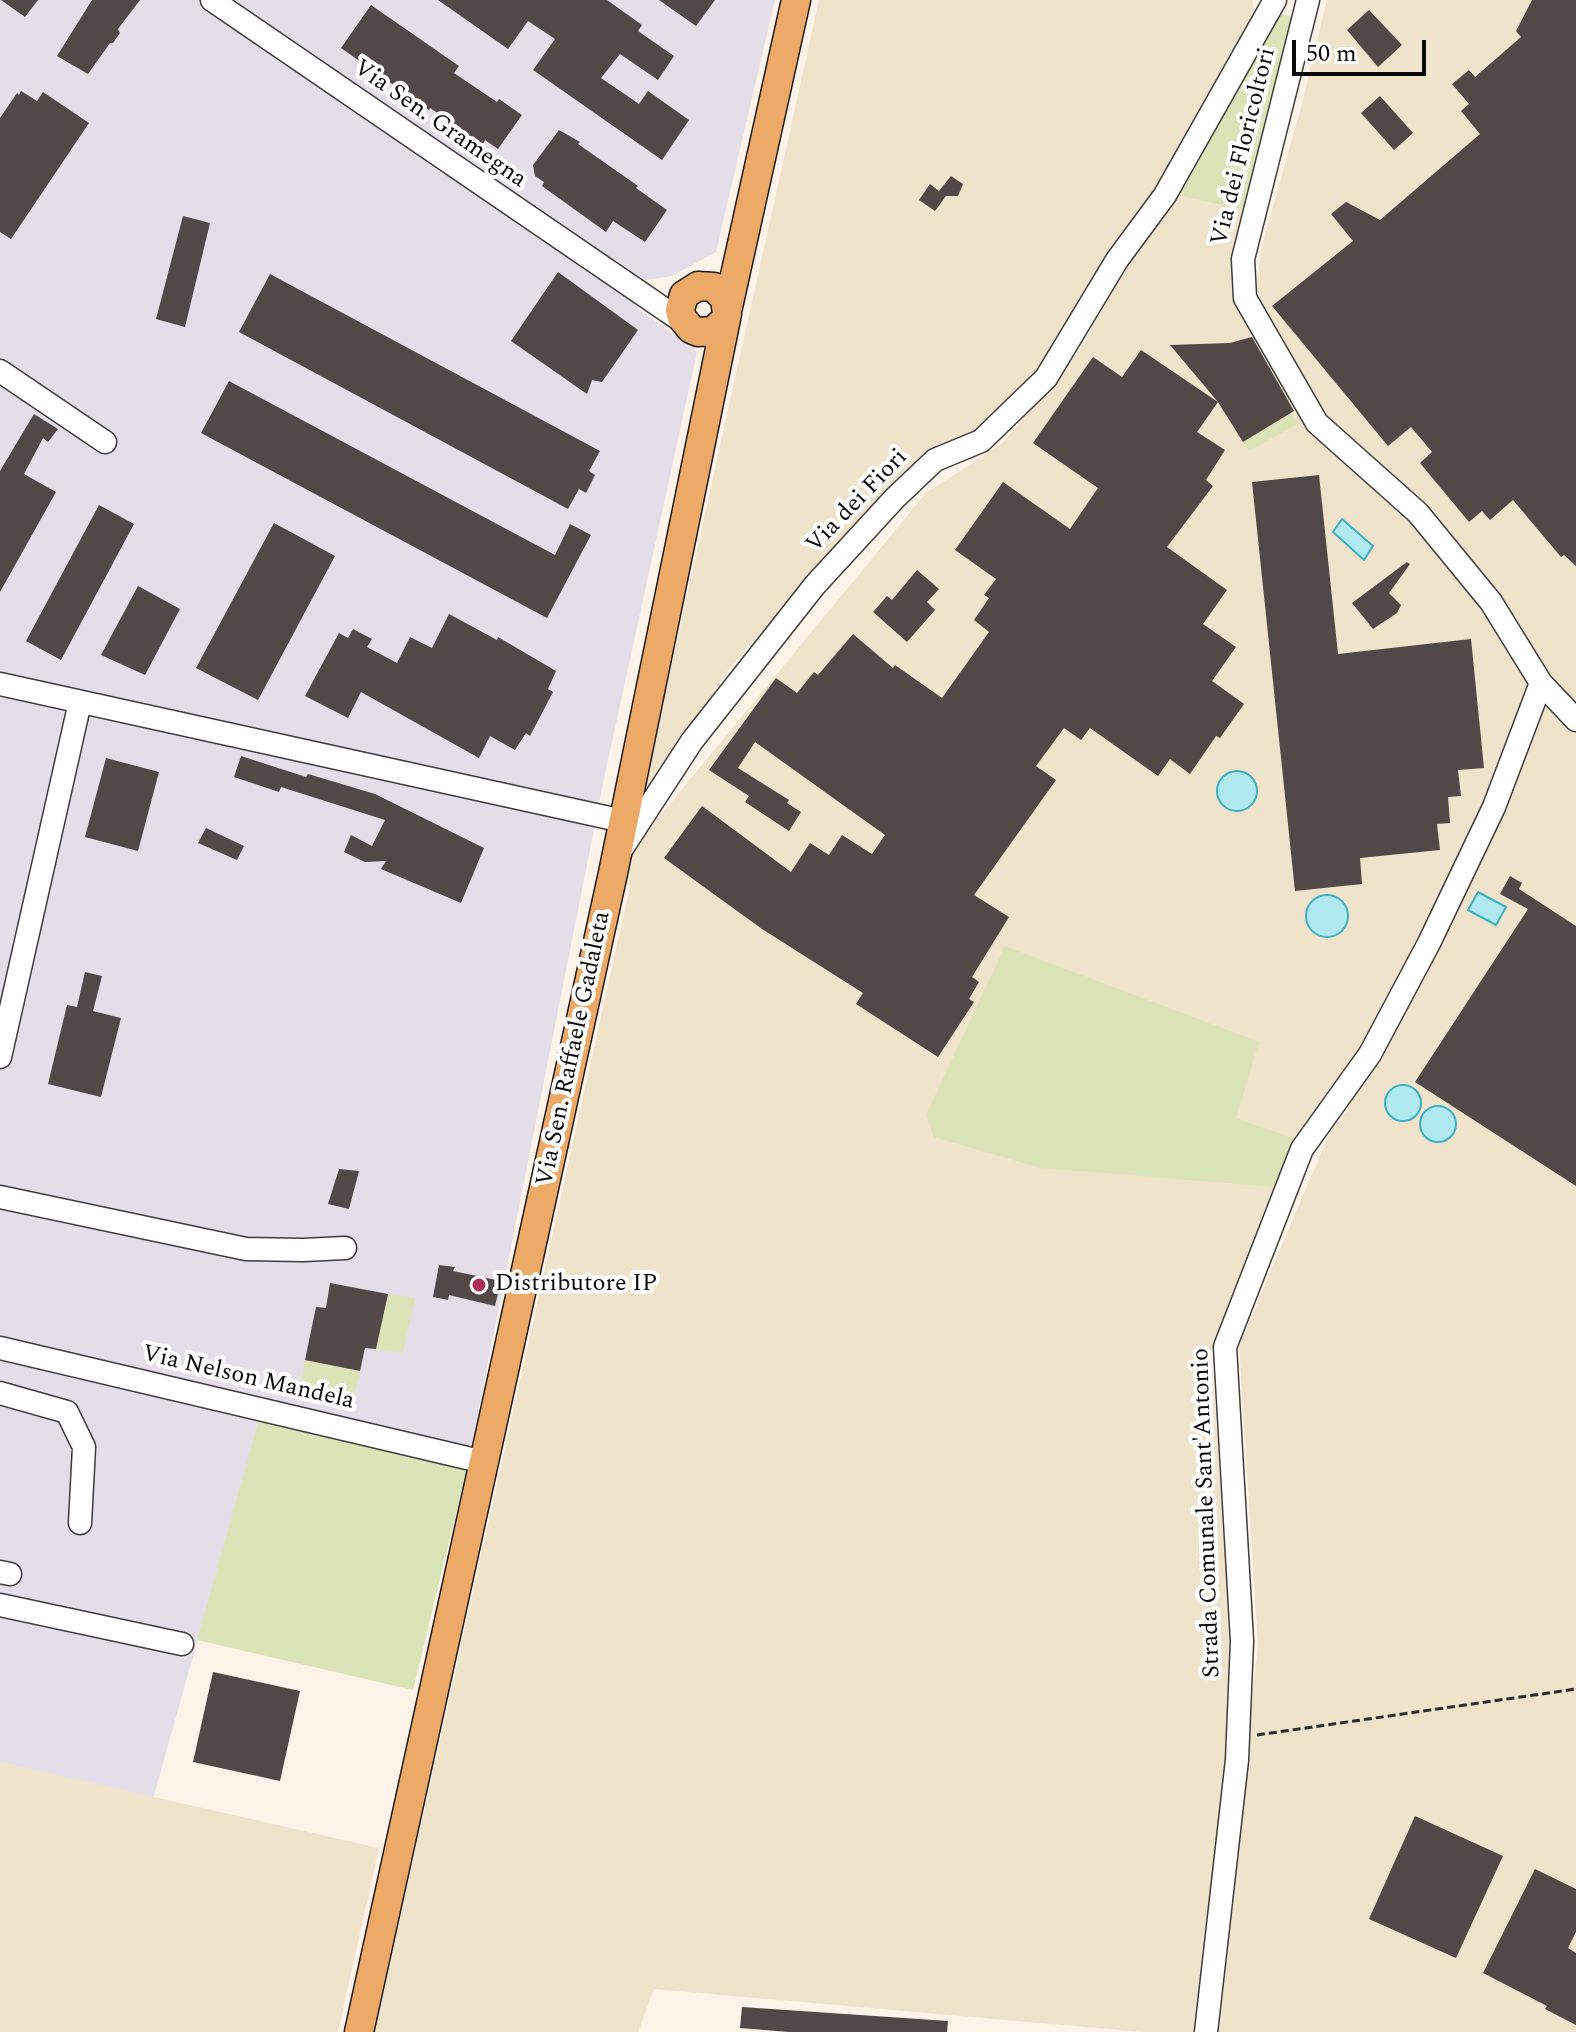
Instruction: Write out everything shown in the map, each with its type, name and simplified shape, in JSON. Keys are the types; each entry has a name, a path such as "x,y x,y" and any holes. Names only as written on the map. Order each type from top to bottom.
{"main road":[{"name":"Via Sen. Raffaele Gadaleta","path":"359,2032 616,857 712,384 709,321 742,247 796,0"},
{"path":"698,287 742,247"},
{"name":"Via Sen. Raffaele Gadaleta","path":"698,287 681,302 680,310 709,321"},
{"path":"698,287 721,292 709,321"}],"street":[{"name":"Via Sen. Gramegna","path":"212,0 637,292 709,321"},
{"name":"Via dei Fiori","path":"616,857 692,741 815,585 895,498 935,460 981,441 1046,378 1117,260 1165,195 1275,0"},
{"name":"Via dei Floricoltori","path":"1308,0 1243,259 1245,298 1317,423 1418,513 1491,602 1541,683"},
{"path":"637,292 698,287"},
{"path":"0,371 105,442"},
{"path":"1541,683 1576,720"},
{"name":"Strada Comunale Sant'Antonio","path":"1206,2032 1237,1738 1242,1641 1225,1347 1302,1149 1370,1054 1429,943 1494,807 1541,683"},
{"path":"0,684 623,821"},
{"path":"0,1057 80,702"},
{"path":"0,1197 246,1249 345,1248"},
{"name":"Via Nelson Mandela","path":"0,1348 484,1462"},
{"path":"0,1393 67,1412 84,1447 80,1523"},
{"path":"0,1605 182,1644"}],"path":[{"path":"1237,1738 1576,1689"}],"shaded area":[{"path":"0,0 775,0 716,252 672,276 646,280 634,306 697,352 605,774 467,1468 260,1417 153,1799 0,1762"},
{"path":"819,0 1252,0 1254,12 1151,201 1115,243 1038,373 971,432 930,450 862,518 729,669 647,796 642,798"},
{"path":"1327,0 1576,0 1576,2032 1215,2032 1258,1646 1239,1346 1330,1132 1349,1109 1333,1094 1295,1139 1211,1351 1228,1593 1230,1745 1194,2032 1142,2032 654,1989 638,2032 375,2032 630,886 613,873 926,493 1003,443 1081,348 1125,265 1298,18 1235,263 1254,314 1261,249"},
{"path":"0,1762 379,1848 338,2032 0,2032"}],"green space":[{"path":"1278,13 1298,18 1249,211 1177,195"},
{"path":"1292,413 1298,424 1249,451 1243,442"},
{"path":"1005,946 1259,1042 1236,1118 1295,1139 1276,1187 1040,1168 934,1137 926,1115"},
{"path":"388,1294 415,1298 403,1353 376,1349"},
{"path":"305,1360 360,1371 352,1406 299,1394"},
{"path":"260,1416 467,1468 413,1690 197,1640"}],"water":[{"path":"1342,519 1373,546 1364,560 1333,532"},
{"path":"1237,771 1251,777 1257,791 1251,805 1237,811 1223,805 1217,791 1223,777"},
{"path":"1478,892 1506,907 1496,925 1468,910"},
{"path":"1327,895 1342,901 1348,916 1342,931 1327,937 1312,931 1306,916 1312,901"},
{"path":"1403,1085 1415,1091 1421,1103 1415,1115 1403,1121 1391,1115 1385,1103 1391,1091"},
{"path":"1438,1106 1451,1111 1456,1124 1451,1137 1438,1142 1425,1137 1420,1124 1425,1111"}],"building":[{"path":"1,0 38,0 25,17"},
{"path":"92,0 140,0 118,29 120,33 113,43 88,74 57,56"},
{"path":"438,0 607,0 642,25 638,31 674,56 658,80 620,54 601,78 639,104 648,91 689,120 662,160 533,70 555,39 528,21 508,49"},
{"path":"659,0 715,0 696,26"},
{"path":"1532,0 1576,0 1576,566 1564,555 1561,557 1513,500 1490,520 1482,511 1469,522 1420,463 1432,452 1411,427 1388,446 1272,306 1353,241 1331,214 1346,202 1380,220 1480,134 1461,111 1469,104 1452,84 1469,70 1475,77 1521,37 1516,31"},
{"path":"371,5 459,66 454,73 522,115 498,149 485,140 482,146 470,139 468,133 429,110 341,48"},
{"path":"1369,10 1402,45 1378,67 1347,30"},
{"path":"21,91 37,101 43,92 89,123 11,239 0,232 0,118"},
{"path":"1380,96 1413,133 1394,150 1361,113"},
{"path":"559,130 580,142 578,144 667,210 645,242 613,221 606,232 542,186 544,182 535,176 533,165"},
{"path":"951,176 963,184 958,196 946,196 935,211 919,200 930,184 939,191"},
{"path":"183,216 210,223 185,327 156,319"},
{"path":"558,272 638,330 602,382 592,380 587,394 511,341"},
{"path":"270,274 600,451 589,471 595,475 586,493 579,489 568,509 239,332"},
{"path":"1252,337 1294,411 1243,442 1218,402 1170,345 1230,343"},
{"path":"1141,350 1218,402 1197,432 1225,450 1206,480 1213,486 1167,547 1227,590 1203,624 1236,647 1212,681 1244,704 1220,738 1216,736 1190,774 1170,759 1158,776 1090,728 1081,740 1064,728 1036,766 1056,780 974,895 1009,917 972,977 979,982 969,999 974,1002 938,1057 856,1004 863,993 762,929 664,858 702,806 791,872 810,843 829,855 842,835 872,854 885,835 755,742 738,768 789,800 787,803 801,812 789,831 745,802 749,796 709,770 776,678 797,693 814,672 818,675 853,634 893,668 895,665 942,698 989,632 974,620 989,598 984,595 996,579 955,550 1003,482 1070,529 1098,488 1033,443 1093,357 1122,377"},
{"path":"229,381 555,555 570,524 591,535 547,618 201,433"},
{"path":"34,414 58,429 48,442 43,438 24,474 56,492 0,592 0,471"},
{"path":"1319,475 1338,654 1471,639 1484,768 1458,770 1461,796 1448,797 1450,823 1437,824 1440,850 1360,858 1362,884 1295,891 1252,482"},
{"path":"99,505 134,524 61,660 26,641"},
{"path":"274,523 335,556 258,700 196,668"},
{"path":"1407,562 1410,564 1389,593 1401,605 1397,613 1373,629 1352,603"},
{"path":"917,570 939,589 927,602 935,610 907,642 873,612 887,596 892,600"},
{"path":"138,586 180,609 145,675 101,655"},
{"path":"449,614 497,640 498,637 556,671 548,689 553,692 530,736 526,733 515,750 490,736 479,758 361,692 348,718 305,696 339,633 348,638 353,629 372,639 367,647 397,663 410,637 432,648"},
{"path":"241,756 306,777 308,774 375,794 484,848 461,903 381,869 386,861 365,862 344,852 351,835 372,846 385,820 281,787 279,792 234,777"},
{"path":"106,758 159,772 138,851 85,837"},
{"path":"206,828 244,846 237,860 198,843"},
{"path":"1510,876 1522,883 1519,889 1576,926 1576,1186 1415,1082 1528,909 1500,894"},
{"path":"85,972 102,976 93,1011 121,1018 101,1097 48,1084 67,1005 77,1007"},
{"path":"339,1169 359,1171 349,1209 328,1204"},
{"path":"439,1265 501,1281 495,1306 449,1295 448,1300 433,1297"},
{"path":"330,1283 388,1294 376,1349 365,1348 360,1371 305,1360 316,1307 326,1308"},
{"path":"213,1672 300,1691 280,1781 193,1762"},
{"path":"1415,1816 1503,1856 1456,1958 1369,1919"},
{"path":"1535,1869 1576,1889 1576,1932 1568,1948 1576,1953 1576,2025 1545,2009 1547,2006 1483,1973"},
{"path":"742,2007 948,2021 947,2032 789,2032 740,2028"}],"place":[{"name":"Distributore IP","path":"479,1285"}]}
